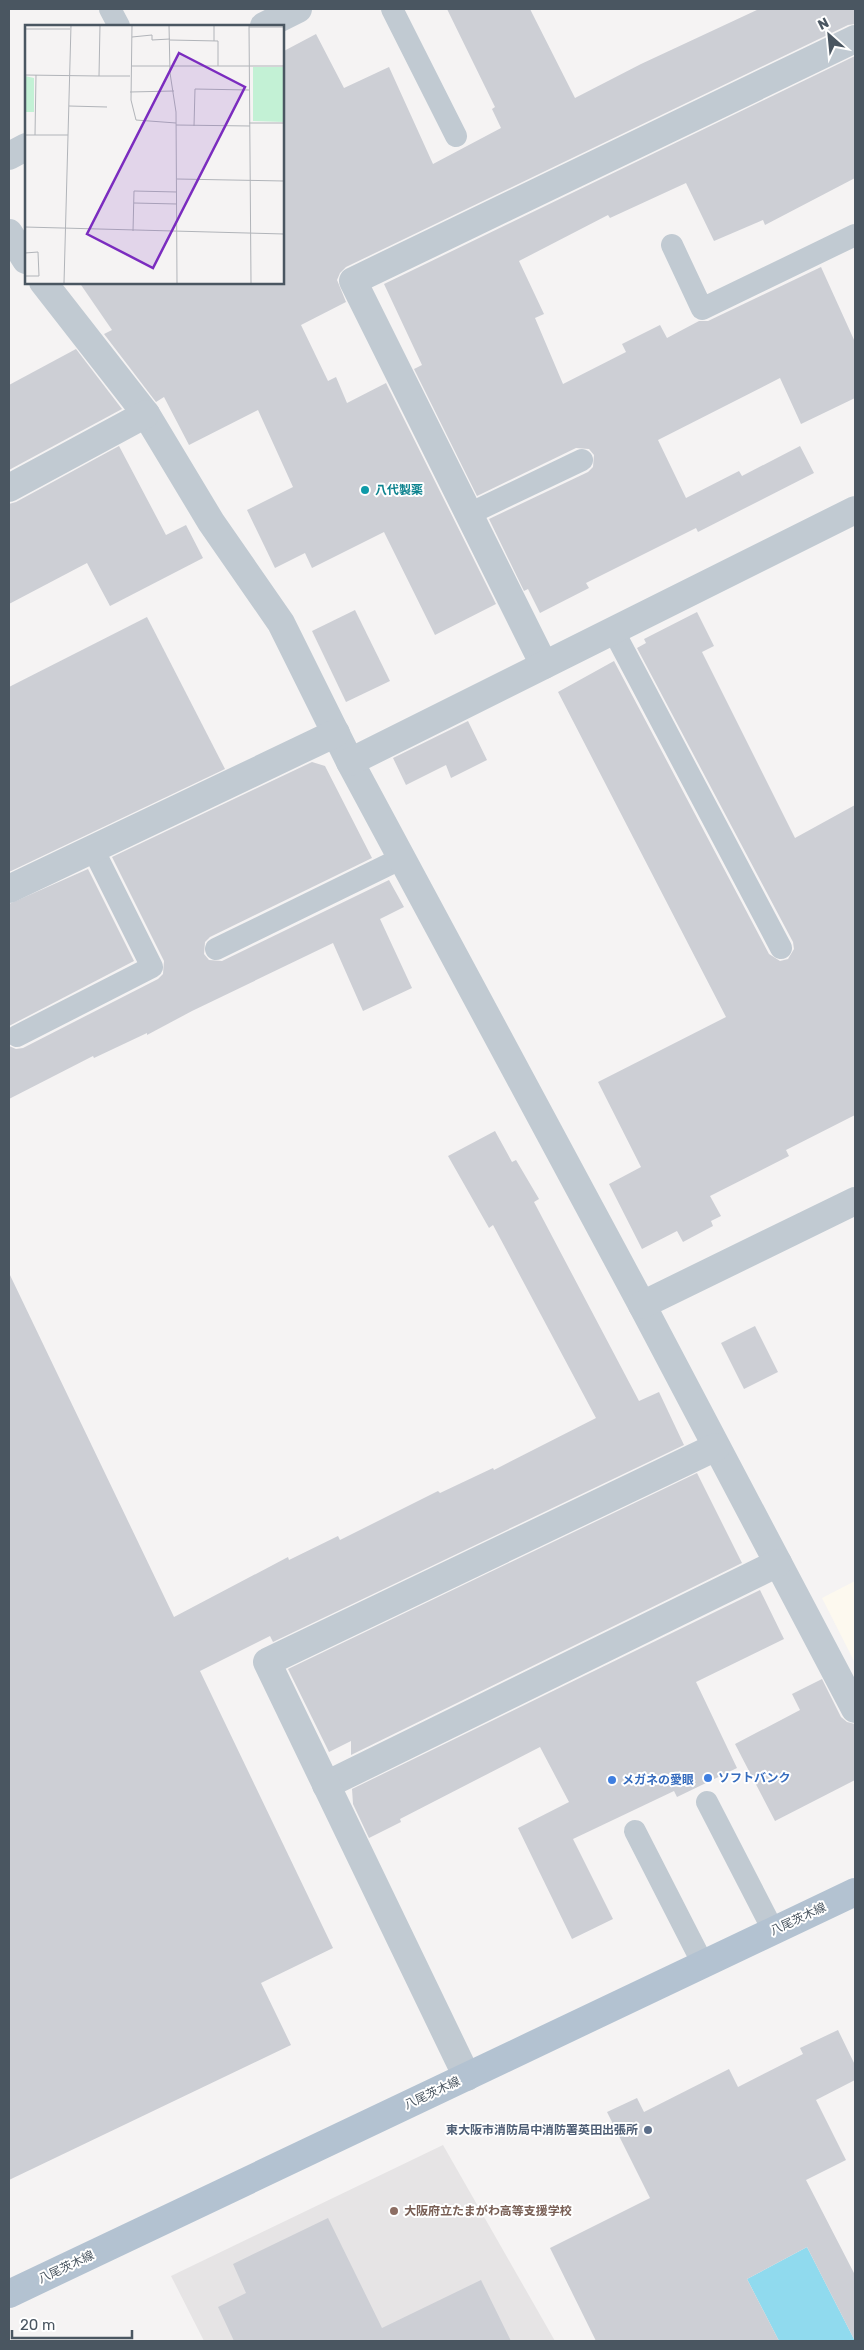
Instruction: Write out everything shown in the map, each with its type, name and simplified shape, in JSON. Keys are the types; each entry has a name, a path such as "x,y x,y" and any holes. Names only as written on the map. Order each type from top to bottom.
{"main road":[{"name":"八尾茨木線","path":"9,2294 855,1892"}],"street":[{"path":"266,25 298,9"},
{"path":"544,665 353,281 855,39"},
{"path":"9,156 25,148"},
{"path":"9,232 25,258"},
{"path":"45,284 146,414 211,522 281,623 350,762 642,1305 855,1709"},
{"path":"9,488 146,414"},
{"path":"350,762 855,510"},
{"path":"9,889 336,733"},
{"path":"642,1305 855,1200"},
{"path":"467,2077 267,1662 716,1447"},
{"path":"326,1785 778,1562"}],"lane":[{"path":"110,9 118,25"},
{"path":"392,9 456,136"},
{"path":"672,245 702,309 855,235"},
{"path":"469,514 582,460"},
{"path":"613,630 780,948"},
{"path":"17,1036 152,967 93,849"},
{"path":"216,949 402,858"},
{"path":"707,1802 773,1930"},
{"path":"635,1831 703,1964"}],"shaded area":[{"path":"855,1581 855,1663 822,1598"},
{"name":"大阪府立たまがわ高等支援学校","path":"443,2145 555,2341 204,2341 171,2276"}],"water":[{"path":"807,2247 855,2341 779,2341 747,2279"}],"building":[{"path":"447,9 530,9 575,98 641,64 759,9 855,9 855,24 848,25 346,267 340,273 337,280 346,302 301,325 328,381 336,377 347,403 386,383 496,604 435,635 384,532 312,568 305,553 275,568 247,510 293,487 258,410 189,445 164,397 156,402 104,334 112,330 80,284 284,284 284,51 316,34 344,88 389,67 433,164 501,128 492,109 495,107"},
{"path":"855,56 855,178 765,225 763,220 714,241 686,183 610,218 608,215 519,261 544,314 535,318 563,384 626,352 622,344 660,325 667,338 699,321 708,321 821,267 855,342 855,398 801,424 780,378 658,440 686,498 739,471 742,476 800,446 814,473 698,532 696,528 586,583 589,588 540,613 528,589 524,591 489,519 588,472 593,467 594,455 589,449 576,448 477,496 414,369 422,365 384,284"},
{"path":"76,349 122,409 9,470 9,385"},
{"path":"119,446 166,535 186,525 203,558 110,606 87,563 9,604 9,504"},
{"path":"355,610 390,681 346,702 312,631"},
{"path":"697,612 714,646 702,652 795,838 855,805 855,1115 786,1150 789,1156 710,1196 721,1216 711,1221 713,1226 683,1242 677,1231 642,1249 609,1184 641,1167 598,1082 726,1017 558,692 614,661 769,954 780,961 788,959 794,949 793,942 637,648 646,643 644,639"},
{"path":"147,617 225,769 9,872 9,687"},
{"path":"468,721 487,760 451,778 446,765 406,785 393,758"},
{"path":"312,762 325,766 372,858 210,937 205,942 204,954 209,960 222,961 389,880 404,907 380,919 412,988 363,1011 333,943 192,1011 147,1035 147,1033 94,1058 93,1056 9,1099 9,1046 16,1049 23,1048 158,979 163,974 164,961 112,857"},
{"path":"88,869 134,961 9,1026 9,904"},
{"path":"495,1131 512,1162 516,1160 539,1199 534,1202 639,1401 659,1392 684,1445 273,1642 270,1636 200,1671 333,1948 261,1983 291,2045 9,2180 9,1273 174,1617 288,1557 289,1560 338,1536 340,1540 438,1491 440,1493 493,1468 494,1470 596,1418 493,1225 489,1228 448,1156"},
{"path":"755,1326 778,1372 744,1389 721,1343"},
{"path":"697,1473 742,1563 351,1755 351,1741 329,1752 288,1669"},
{"path":"760,1590 784,1639 696,1682 737,1768 677,1797 674,1791 573,1839 613,1919 572,1939 518,1828 569,1802 540,1747 400,1819 401,1822 369,1838 353,1804 352,1789"},
{"path":"822,1679 841,1717 847,1722 855,1724 855,1780 775,1821 735,1744 800,1710 792,1694"},
{"path":"838,2030 855,2065 855,2080 816,2100 846,2160 806,2180 855,2275 855,2341 807,2247 747,2279 779,2341 596,2341 550,2248 650,2198 607,2112 637,2098 644,2112 729,2069 738,2087 803,2054 800,2048"},
{"path":"328,2218 382,2328 481,2280 511,2341 234,2341 218,2307 246,2293 233,2264"}],"place":[{"name":"八代製薬","path":"365,490"},
{"name":"ソフトバンク","path":"708,1778"},
{"name":"メガネの愛眼","path":"612,1780"},
{"name":"東大阪市消防局中消防署英田出張所","path":"648,2130"},
{"name":"大阪府立たまがわ高等支援学校","path":"394,2211"}]}
